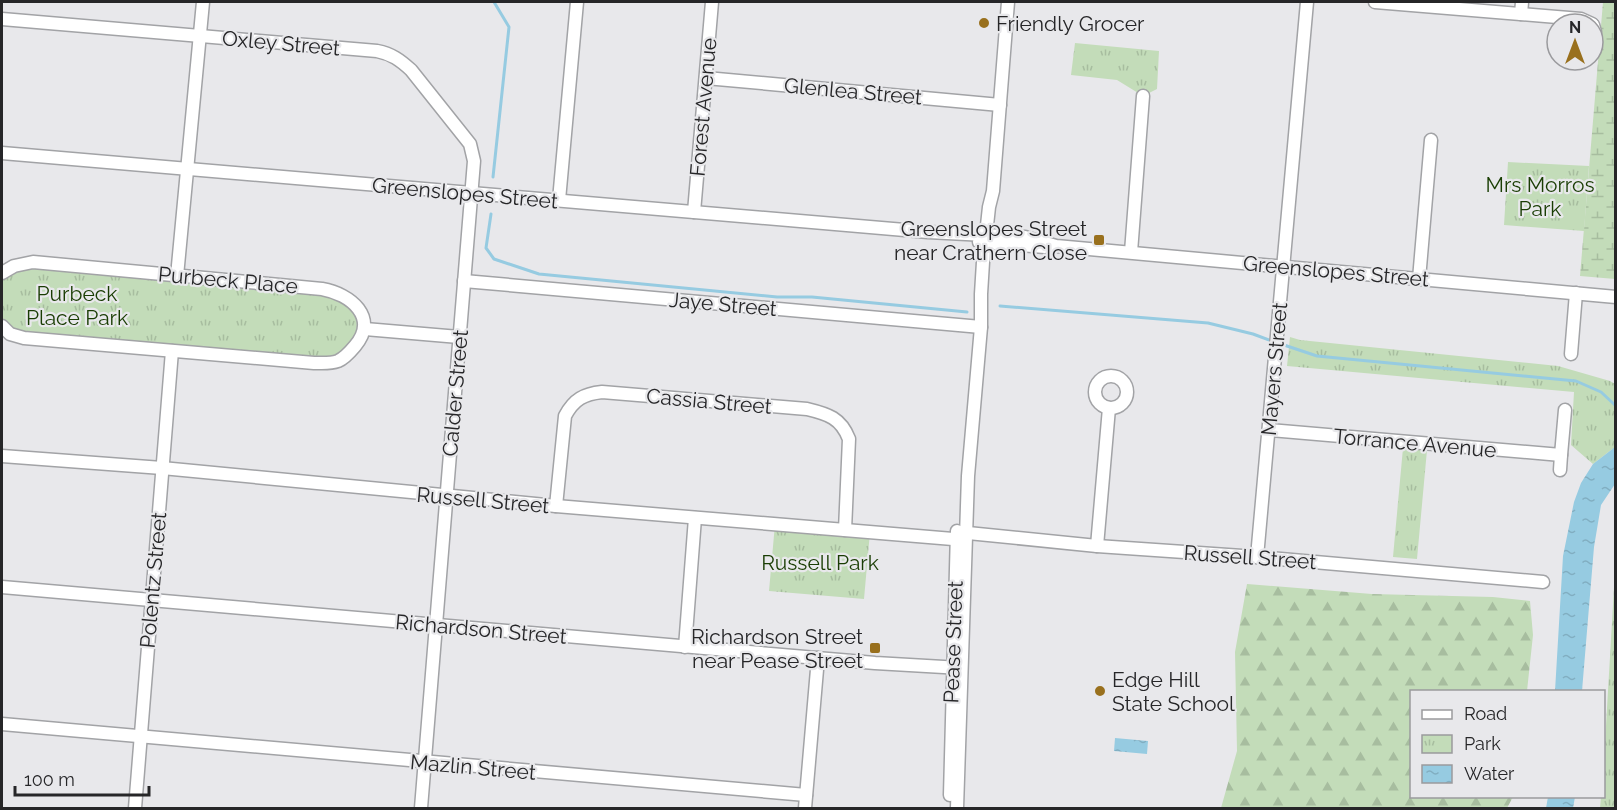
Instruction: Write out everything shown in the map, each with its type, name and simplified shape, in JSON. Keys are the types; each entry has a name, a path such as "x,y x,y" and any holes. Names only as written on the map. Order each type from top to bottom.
{"street":[{"path":"177,276 203,2"},
{"path":"559,201 577,2"},
{"name":"Forest Avenue","path":"694,212 712,2"},
{"name":"Pease Street","path":"950,808 961,536 981,327 981,294 996,207 993,191 1010,2"},
{"name":"Mayers Street","path":"1257,557 1307,2"},
{"path":"1375,2 1522,8 1545,12"},
{"name":"Oxley Street","path":"2,19 377,51 390,54 400,60 470,144 474,161 472,193"},
{"name":"Glenlea Street","path":"706,78 1000,105"},
{"path":"1131,252 1143,96"},
{"path":"1419,279 1431,140"},
{"name":"Greenslopes Street","path":"2,153 928,232 1042,248 1056,246 1131,252 1616,297"},
{"name":"Calder Street","path":"421,808 472,193"},
{"name":"Purbeck Place","path":"2,273 14,266 33,262 334,291 352,301 363,319 365,329"},
{"name":"Jaye Street","path":"464,281 981,327"},
{"path":"1571,354 1576,293"},
{"path":"2,326 10,334 24,338 327,363 345,357 361,339 365,329 459,337"},
{"name":"Polentz Street","path":"135,808 172,351"},
{"name":"Cassia Street","path":"556,507 563,428 570,406 588,393 614,393 807,409 823,412 837,419 849,439 844,530"},
{"path":"1097,546 1109,408"},
{"path":"1560,470 1565,410"},
{"name":"Torrance Avenue","path":"1269,430 1561,455"},
{"name":"Russell Street","path":"2,456 162,468 556,507 844,530 1257,557 1543,582"},
{"path":"685,646 695,518"},
{"name":"Richardson Street","path":"2,587 957,668"},
{"path":"805,808 818,658"},
{"name":"Pease Street","path":"957,668 957,808"},
{"name":"Mazlin Street","path":"2,724 806,795"}],"green space":[{"path":"1603,2 1615,2 1615,279 1580,276 1597,72 1605,72 1605,12 1602,12"},
{"path":"1075,43 1159,51 1157,89 1143,96 1117,80 1071,75"},
{"name":"Mrs Morros Park","path":"1508,162 1589,166 1584,231 1504,225"},
{"name":"Purbeck Place Park","path":"25,268 329,295 353,311 357,328 350,343 336,355 328,358 21,333 11,329 2,321 2,281 16,271"},
{"path":"1290,337 1300,340 1558,366 1610,381 1615,384 1615,447 1593,464 1571,445 1574,392 1287,366"},
{"path":"1403,448 1427,450 1417,559 1393,557"},
{"name":"Russell Park","path":"775,524 870,532 864,599 769,591"},
{"path":"1615,570 1615,808 1600,808 1601,798 1605,798 1605,743"},
{"path":"1247,584 1372,594 1493,597 1530,601 1533,635 1527,690 1410,690 1410,798 1512,798 1507,808 1221,808 1237,751 1235,652"}],"water":[{"path":"1615,447 1615,484 1601,505 1594,547 1582,690 1555,690 1563,556 1574,502 1581,483 1593,464"},
{"path":"1115,738 1148,741 1147,754 1114,751"},
{"path":"1548,798 1575,798 1573,808 1546,808"}],"waterway":[{"path":"493,177 509,27 494,2"},
{"path":"491,214 486,248 494,259 539,274 777,297 812,297 967,312"},
{"path":"1000,306 1208,323 1272,341"},
{"path":"1278,343 1317,356 1576,381 1601,392 1616,406"}],"place":[{"name":"Friendly Grocer","path":"984,23"},
{"name":"Greenslopes Street near Crathern Close","path":"1099,240"},
{"name":"Richardson Street near Pease Street","path":"875,648"},
{"name":"Edge Hill State School","path":"1100,691"}]}
